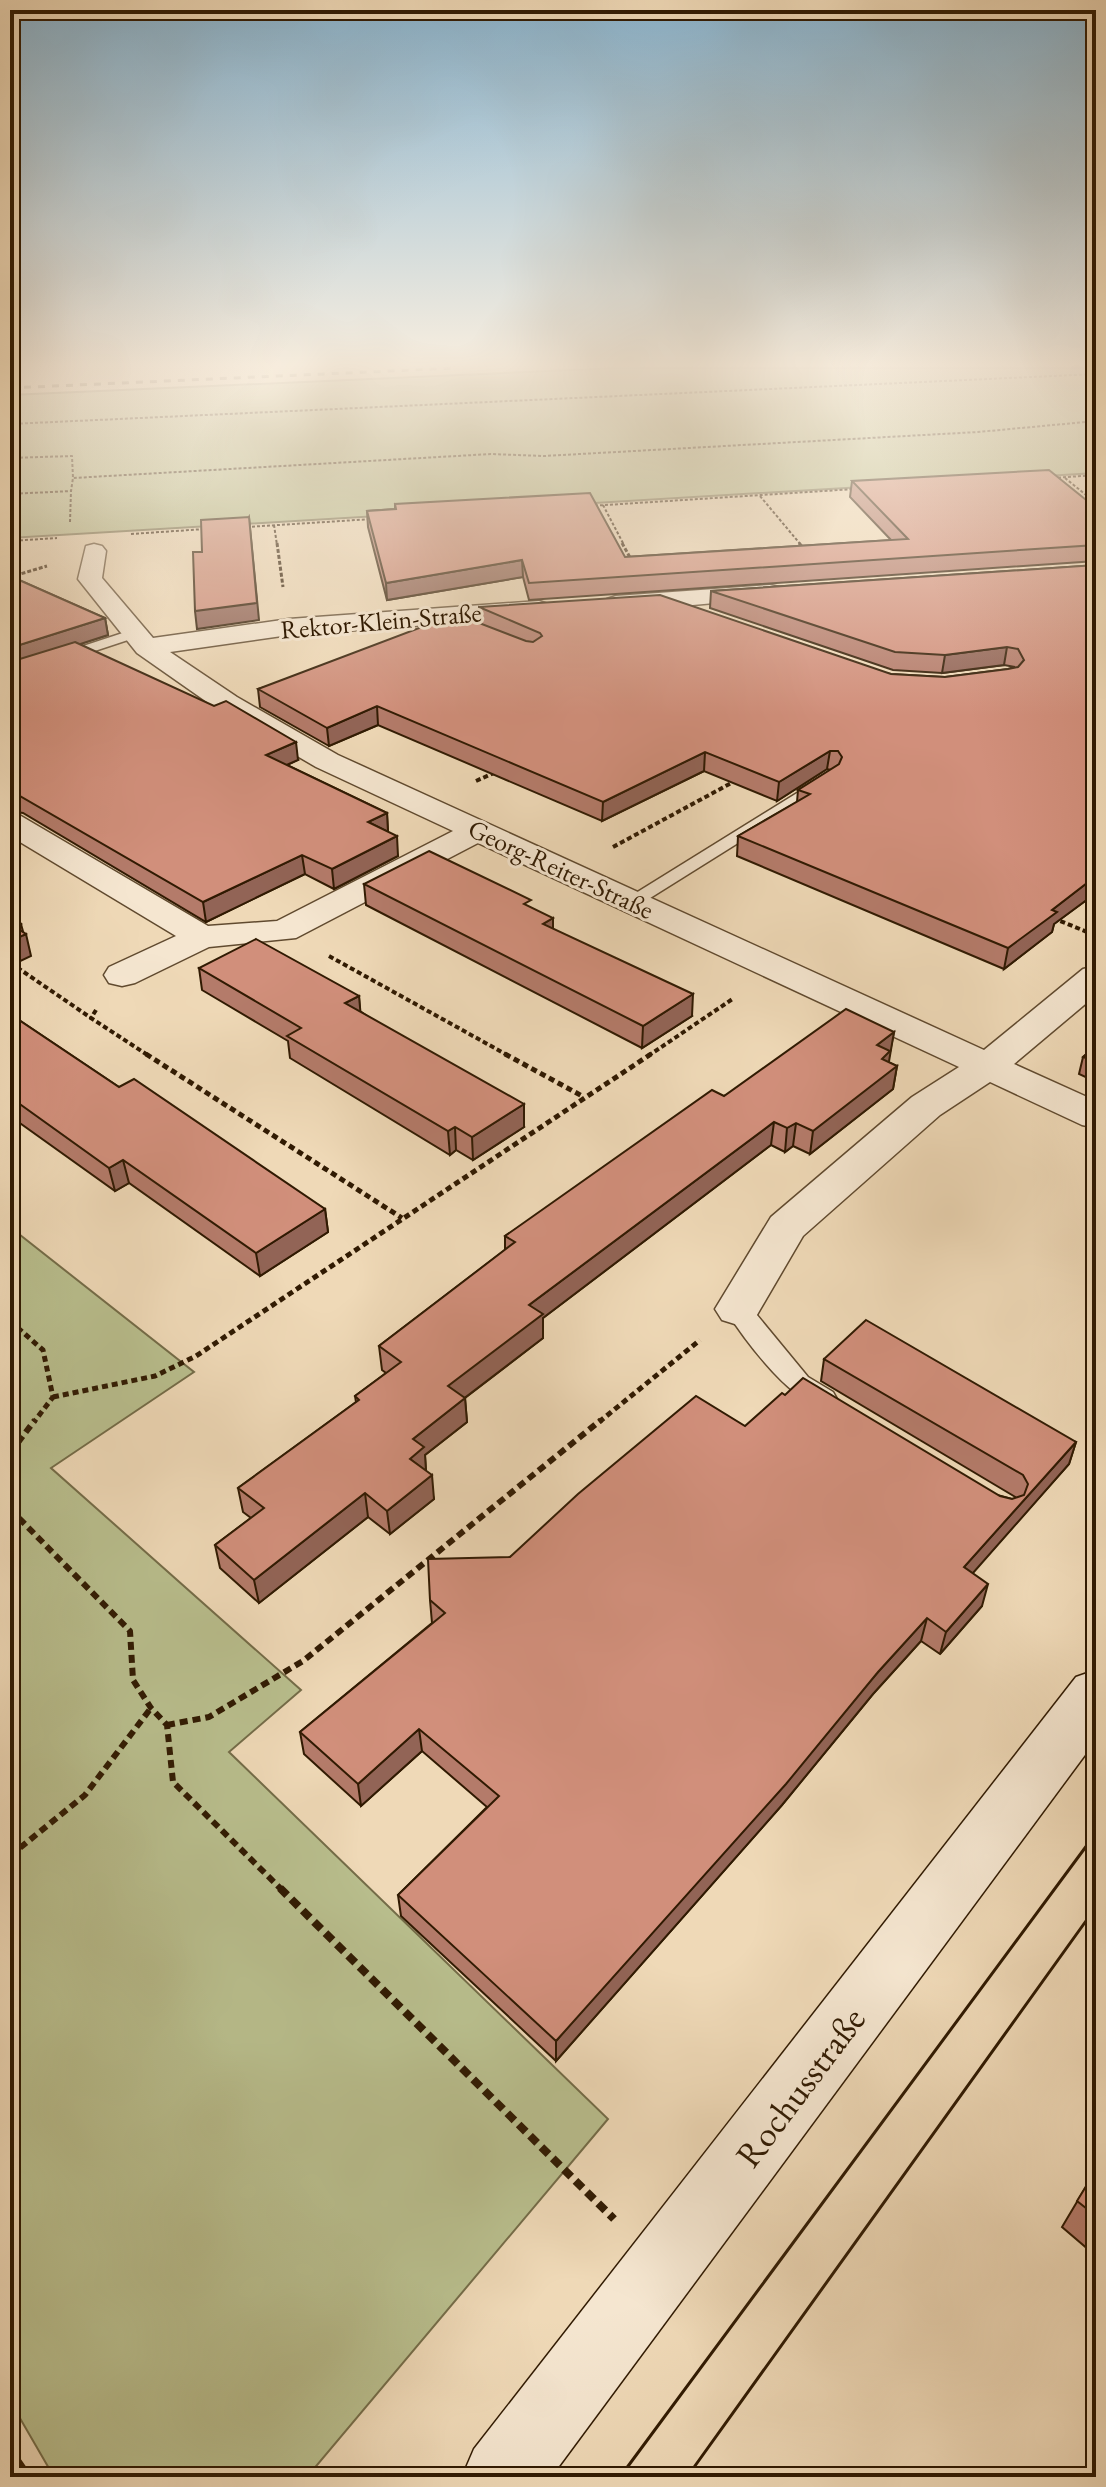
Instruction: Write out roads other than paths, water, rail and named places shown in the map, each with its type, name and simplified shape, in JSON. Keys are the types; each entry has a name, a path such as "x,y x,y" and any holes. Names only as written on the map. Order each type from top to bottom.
{"street":[{"name":"Georg-Reiter-Straße","path":"89,539 90,579 140,640 227,703 327,761 1096,1116"},
{"path":"595,605 836,588"},
{"path":"654,601 713,621"},
{"name":"Rektor-Klein-Straße","path":"140,640 289,627 464,622 565,607"},
{"path":"10,823 202,937"},
{"path":"122,975 202,937 284,931 477,831"},
{"path":"738,1309 786,1227 926,1106 988,1066 1096,977"},
{"name":"Rochusstraße","path":"502,2477 1096,1695"}],"lane":[{"path":"10,675 140,640"},
{"path":"632,901 829,777"},
{"path":"738,1309 799,1384 840,1409"}],"tram line":[{"path":"620,2477 1096,1833"},
{"path":"687,2477 1096,1907"}]}
